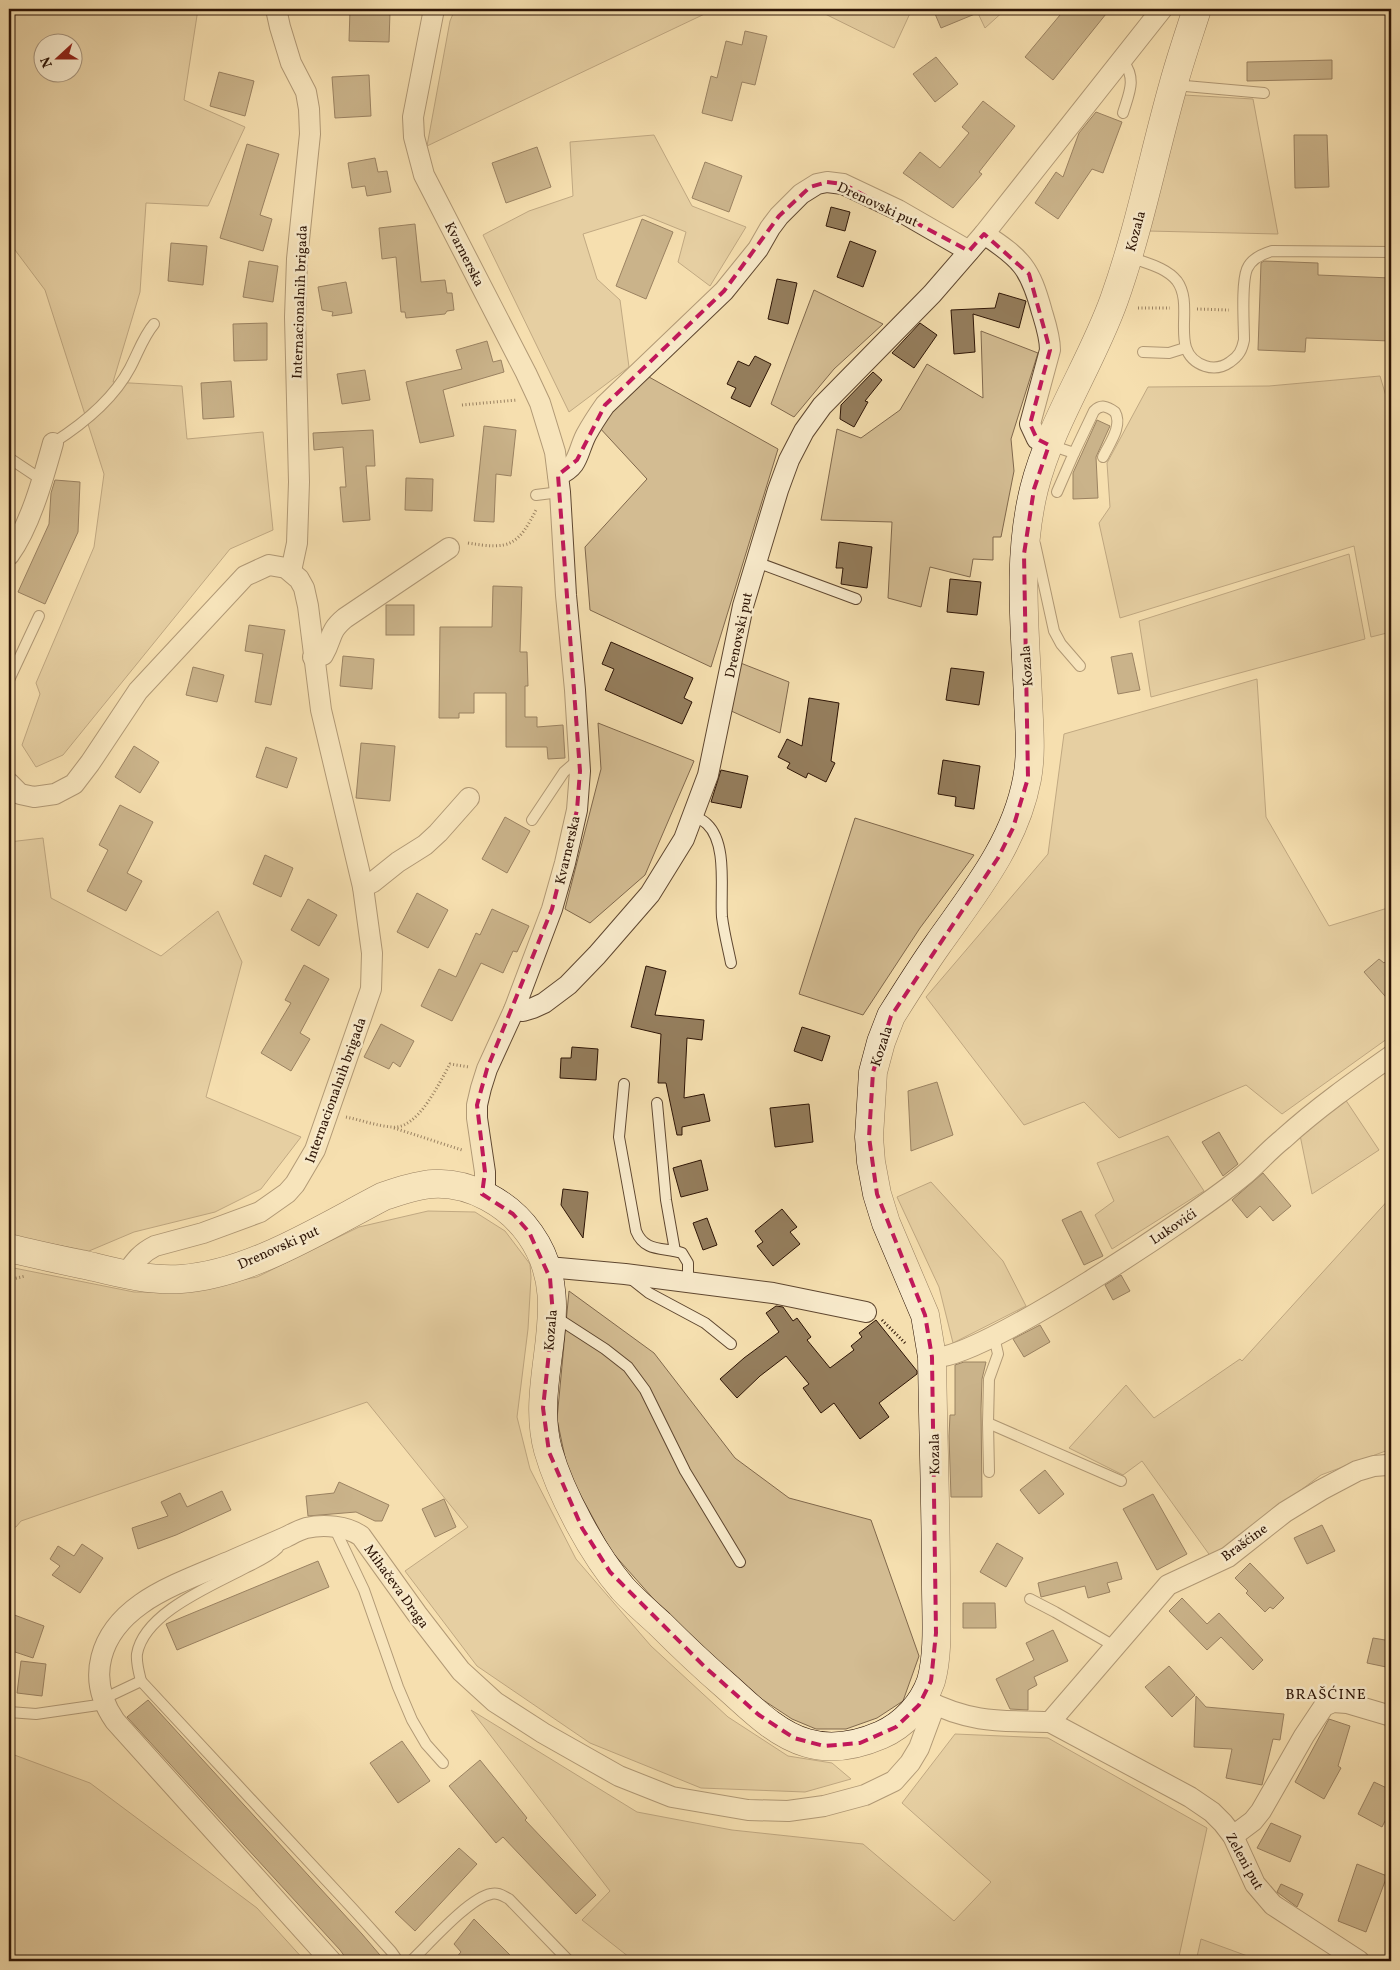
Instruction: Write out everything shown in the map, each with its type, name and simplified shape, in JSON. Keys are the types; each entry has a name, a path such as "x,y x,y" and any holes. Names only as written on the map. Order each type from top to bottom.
{"main road":[{"name":"Kozala","path":"482,1194 513,1214 524,1226 539,1248 548,1267 553,1291 553,1315 543,1408 544,1432 549,1452 582,1528 601,1560 625,1591 706,1668 759,1715 794,1738 807,1743 836,1747 869,1740 896,1727 914,1711 929,1702 936,1633 932,1358 925,1315 886,1222 877,1194 869,1137 873,1072 881,1042 891,1016 928,958 998,858 1013,828 1022,803 1028,778 1030,751 1024,629 1024,554 1034,489 1049,445 1105,324 1129,256 1173,85 1197,9"},
{"name":"Drenovski put","path":"9,1248 126,1274 161,1279 180,1279 224,1270 259,1258 297,1241 384,1196 414,1187 436,1184 482,1194"}],"street":[{"name":"Internacionalnih brigada","path":"126,1274 137,1258 156,1246 203,1233 260,1212 287,1193 309,1163 315,1150 371,989 372,953 363,887 351,831 328,743 313,657 304,588 291,571 297,543 298,508 295,317 297,259 310,134 306,92 291,63 276,9"},
{"name":"Kvarnerska","path":"434,9 413,117 417,153 424,175 540,403 555,452 549,489 566,595 580,771 576,810 565,864 552,910 514,1010 487,1068 479,1097 477,1118 485,1184 482,1194"},
{"name":"Drenovski put","path":"514,1010 528,1010 544,1003 568,985 650,894 684,840 708,775 743,606 789,460 804,430 822,406 932,294 984,234 1123,61 1162,9"},
{"name":"Drenovski put","path":"549,489 577,460 590,428 605,405 724,291 758,249 779,216 810,187 827,182 843,184 898,210 969,251"},
{"path":"984,234 1020,262 1030,274 1035,286 1050,341 1050,350 1030,424 1037,439 1049,445"},
{"path":"9,555 16,545 54,444"},
{"path":"313,657 323,655 328,647 331,632 345,618 449,548"},
{"path":"9,783 20,794 34,798 55,794 74,784 138,691 245,576 269,565 291,571"},
{"path":"363,887 373,882 425,844 438,833 469,798"},
{"name":"Lukovići","path":"932,1358 942,1358 962,1352 994,1337 1078,1289 1196,1210 1244,1175 1282,1139 1328,1100 1391,1056"},
{"path":"548,1267 626,1274 773,1293 866,1312"},
{"name":"Brašćine","path":"1050,1722 1168,1585 1228,1557 1285,1512 1328,1486 1357,1471 1374,1466 1391,1467"},
{"name":"Mihačeva Draga","path":"331,1961 115,1721 104,1702 98,1672 100,1658 106,1642 115,1629 139,1605 216,1567 306,1528 334,1527 352,1530 361,1536 417,1614 462,1671 496,1702 543,1733 619,1776 672,1798 748,1810 788,1810 824,1806 865,1795 894,1780 910,1763 919,1748 929,1702"},
{"path":"929,1702 976,1719 1050,1722"},
{"path":"1233,1836 1261,1811 1304,1736 1324,1706 1333,1702 1347,1703 1391,1716"},
{"name":"Zeleni put","path":"1050,1722 1190,1797 1212,1812 1233,1836 1255,1884 1273,1905 1358,1961"}],"lane":[{"path":"1123,61 1127,66 1132,82 1123,112"},
{"path":"1173,85 1264,93"},
{"path":"1129,256 1165,271 1176,281 1181,289 1183,298 1185,348 1190,358 1209,367 1217,368 1228,364 1242,350 1244,340 1244,280 1247,269 1257,257 1272,251 1391,252"},
{"path":"54,444 88,418 112,394 126,374 146,333 154,324"},
{"path":"1143,352 1169,353 1185,348"},
{"path":"1057,492 1094,411 1098,407 1105,406 1115,412 1118,420 1117,427 1103,457"},
{"path":"1049,445 1074,453"},
{"path":"9,458 42,480"},
{"path":"1027,534 1032,539 1037,551 1054,631 1061,644 1080,666"},
{"path":"756,562 856,599"},
{"path":"9,680 39,616"},
{"path":"532,820 564,772 579,759"},
{"path":"694,816 706,822 718,844 723,881 722,917 731,963"},
{"path":"624,1084 619,1137 636,1231 639,1238 647,1246 682,1253 686,1258 689,1271 688,1282"},
{"path":"658,1103 666,1200 675,1251"},
{"path":"626,1274 649,1293 705,1323 731,1344"},
{"path":"553,1315 606,1349 628,1367 645,1390 686,1471 740,1562"},
{"path":"989,1472 989,1379 998,1354 994,1337"},
{"path":"988,1423 1121,1481"},
{"path":"334,1527 364,1590 398,1687 412,1720 426,1744 443,1763"},
{"path":"284,1538 278,1549 272,1553 166,1612 155,1622 145,1633 137,1656 141,1681 345,1900 398,1961"},
{"path":"1030,1599 1116,1647"},
{"path":"9,1712 36,1714 104,1702 141,1681"},
{"path":"411,1961 466,1908 480,1898 498,1893 510,1899 569,1961"}],"path":[{"path":"1138,308 1176,308"},
{"path":"1191,309 1232,310"},
{"path":"462,405 525,399"},
{"path":"449,548 456,542 500,547 513,543 531,520 549,489"},
{"path":"394,1128 406,1124 420,1114 450,1064 474,1068"},
{"path":"351,1118 394,1128 483,1157"},
{"path":"866,1312 878,1317 914,1351 932,1358"}],"highlighted area":[{"path":"827,182 843,184 969,251 984,234 1029,274 1050,350 1030,424 1037,439 1049,445 1034,489 1024,554 1028,778 1013,828 998,858 891,1016 873,1072 869,1137 877,1194 925,1315 932,1357 936,1633 931,1681 919,1705 896,1727 860,1743 824,1746 794,1738 759,1715 706,1668 610,1572 582,1528 549,1452 543,1408 553,1315 550,1278 529,1232 513,1214 482,1194 485,1172 477,1105 487,1069 552,909 577,810 580,771 558,475 577,460 605,405 724,291 779,216 810,187"}],"shaded area":[{"path":"9,9 198,9 184,100 245,127 208,206 146,203 140,292 113,382 182,386 187,439 263,432 273,530 230,549 63,755 36,767 22,745 40,694 36,683 94,547 104,474 45,290 9,242"},
{"path":"455,9 715,9 427,146 450,21"},
{"path":"815,9 912,9 894,48"},
{"path":"976,9 1006,9 985,28"},
{"path":"1184,95 1253,99 1278,234 1147,231"},
{"path":"654,135 692,206 746,227 710,286 678,262 686,232 644,215 583,234 597,279 620,300 629,367 569,412 483,235 529,211 573,196 570,142"},
{"path":"814,290 883,324 834,369 794,417 771,404"},
{"path":"981,331 1038,353 1011,439 1014,471 1001,537 993,537 993,560 973,559 970,577 930,567 921,607 888,598 892,522 821,520 837,429 861,438 900,410 927,364 983,398"},
{"path":"1380,376 1391,413 1391,632 1371,637 1354,546 1120,618 1099,523 1110,507 1107,463 1148,387 1269,386"},
{"path":"649,377 778,449 711,667 590,610 585,547 647,479 598,426"},
{"path":"1349,554 1365,639 1151,697 1139,621"},
{"path":"738,662 789,682 780,733 729,710"},
{"path":"1257,679 1266,817 1329,926 1391,907 1391,1036 1282,1114 1246,1085 1119,1138 1084,1102 1024,1125 926,997 1048,854 1064,734"},
{"path":"598,723 694,761 645,875 590,923 565,909 601,769"},
{"path":"855,818 974,855 920,928 863,1015 799,994"},
{"path":"43,838 51,898 161,956 218,911 242,962 206,1097 301,1137 261,1189 215,1212 134,1232 89,1251 9,1236 9,842"},
{"path":"1345,1099 1379,1150 1312,1194 1300,1135"},
{"path":"1168,1136 1204,1191 1112,1249 1095,1215 1114,1201 1097,1163"},
{"path":"931,1182 1003,1261 1026,1306 953,1343 939,1287 897,1197"},
{"path":"1391,1197 1391,1449 1321,1475 1211,1557 1142,1461 1123,1475 1069,1448 1126,1385 1154,1418 1240,1359 1242,1361"},
{"path":"428,1211 475,1212 505,1231 530,1264 528,1329 517,1417 530,1469 576,1559 651,1646 728,1717 788,1756 832,1763 851,1779 805,1792 701,1788 590,1743 477,1666 405,1571 468,1527 367,1402 21,1521 16,1527 9,1527 9,1267 134,1292 178,1292 257,1277 359,1227"},
{"path":"569,1291 654,1353 735,1458 789,1498 871,1520 919,1656 903,1701 877,1718 846,1729 816,1729 792,1719 748,1690 658,1604 611,1551 568,1472 557,1419"},
{"path":"471,1710 637,1812 732,1830 863,1844 954,1921 991,1882 902,1803 955,1734 1048,1738 1207,1828 1178,1961 634,1961 582,1920 610,1891"},
{"path":"9,1753 90,1783 257,1908 305,1961 9,1961"},
{"path":"1201,1939 1261,1961 1196,1961"}],"building":[{"path":"933,9 987,9 941,28"},
{"path":"1065,9 1110,9 1053,80 1025,57"},
{"path":"350,10 390,12 389,42 349,41"},
{"path":"745,31 767,36 755,85 742,82 732,121 702,113 711,76 717,78 726,41 742,45"},
{"path":"936,57 958,84 935,102 913,74"},
{"path":"1332,60 1332,79 1247,81 1247,62"},
{"path":"219,72 254,81 245,116 210,106"},
{"path":"369,75 371,116 335,118 332,77"},
{"path":"983,101 1015,126 979,172 982,174 953,208 903,173 920,152 940,168 969,133 962,127"},
{"path":"1096,112 1122,122 1103,173 1092,169 1058,219 1035,203 1056,172 1063,177 1079,133"},
{"path":"1294,135 1327,135 1329,187 1295,188"},
{"path":"247,144 279,154 260,215 272,219 263,251 220,238"},
{"path":"537,147 551,187 506,203 492,163"},
{"path":"375,158 378,172 387,171 391,192 367,196 365,186 352,188 348,163"},
{"path":"705,162 742,176 729,212 692,198"},
{"path":"831,207 850,212 845,231 826,226"},
{"path":"642,219 673,232 646,299 616,286"},
{"path":"415,224 421,282 445,280 447,293 452,293 454,310 447,311 445,314 406,318 405,312 401,312 396,257 382,259 379,228"},
{"path":"850,241 876,251 863,287 837,277"},
{"path":"171,243 207,246 203,285 168,281"},
{"path":"249,261 278,266 273,302 243,297"},
{"path":"1264,261 1318,263 1318,275 1391,278 1391,341 1306,338 1305,352 1258,350 1261,263"},
{"path":"777,279 797,283 788,324 768,319"},
{"path":"346,282 352,313 332,316 333,312 322,310 318,287"},
{"path":"999,293 1026,301 1019,328 973,314 975,352 954,354 951,310 995,308"},
{"path":"267,323 267,360 234,361 233,324"},
{"path":"920,323 937,335 914,368 892,353"},
{"path":"487,341 493,362 501,360 504,372 443,390 454,436 420,443 406,382 462,369 456,350"},
{"path":"755,356 771,364 750,407 731,398 736,388 727,384 738,361 749,366"},
{"path":"365,370 370,400 342,404 337,374"},
{"path":"873,372 882,380 865,401 868,402 854,427 840,419 841,405"},
{"path":"231,381 234,417 203,419 201,383"},
{"path":"1097,420 1110,426 1096,457 1098,498 1073,499 1073,473"},
{"path":"484,426 516,430 511,476 496,474 494,522 474,521"},
{"path":"373,430 375,466 366,466 370,520 343,522 340,487 346,487 343,447 314,450 313,433"},
{"path":"406,478 433,479 432,511 405,510"},
{"path":"55,480 80,482 78,532 45,604 18,592 49,524 51,493"},
{"path":"839,542 872,547 867,588 841,584 843,568 836,568"},
{"path":"950,579 981,582 977,615 947,612"},
{"path":"493,586 522,587 520,652 527,652 528,686 525,686 525,717 537,717 537,727 563,725 565,758 548,759 547,747 506,747 506,693 474,693 474,713 459,713 459,718 439,718 440,627 492,627"},
{"path":"386,605 414,605 414,635 386,635"},
{"path":"249,625 285,630 271,705 255,702 263,654 245,651"},
{"path":"611,642 693,678 684,698 692,702 682,724 605,690 614,669 602,664"},
{"path":"1132,653 1140,690 1118,694 1111,657"},
{"path":"343,656 374,659 372,689 340,686"},
{"path":"193,667 224,675 217,702 186,695"},
{"path":"951,668 984,672 979,705 946,700"},
{"path":"809,698 839,703 831,761 835,763 826,782 808,773 806,778 787,768 790,763 778,757 787,739 802,746"},
{"path":"361,743 395,746 390,801 356,798"},
{"path":"134,746 159,762 140,793 115,777"},
{"path":"266,747 297,758 287,788 256,777"},
{"path":"943,760 980,766 974,809 955,806 956,797 938,794"},
{"path":"721,770 748,776 741,808 711,802"},
{"path":"120,805 153,822 127,873 142,881 126,911 87,891 108,850 99,845"},
{"path":"505,817 530,831 507,873 482,859"},
{"path":"265,855 293,868 281,897 253,884"},
{"path":"417,893 448,910 428,948 397,932"},
{"path":"308,899 337,915 319,946 291,930"},
{"path":"492,909 529,926 517,952 513,951 503,973 481,963 452,1021 421,1006 439,969 456,977 476,933 480,935"},
{"path":"1391,956 1391,1003 1364,972 1379,959 1384,963"},
{"path":"304,965 329,979 300,1033 310,1039 291,1071 261,1053 291,1003 285,1000"},
{"path":"646,966 666,971 655,1015 704,1020 702,1040 687,1038 684,1098 704,1094 710,1121 682,1127 682,1135 677,1135 666,1083 658,1083 661,1034 631,1027"},
{"path":"381,1024 414,1041 400,1067 393,1062 389,1069 364,1057"},
{"path":"802,1027 830,1036 822,1061 794,1051"},
{"path":"572,1047 598,1049 596,1080 560,1078 561,1058 571,1058"},
{"path":"937,1082 953,1135 911,1151 908,1091"},
{"path":"809,1104 813,1142 775,1147 770,1108"},
{"path":"1219,1132 1238,1164 1223,1176 1202,1142"},
{"path":"701,1160 708,1190 681,1197 673,1168"},
{"path":"1263,1173 1291,1206 1273,1221 1260,1206 1247,1218 1232,1200"},
{"path":"563,1189 588,1192 583,1238 561,1205"},
{"path":"782,1209 797,1227 790,1232 800,1244 773,1266 757,1246 763,1242 755,1231"},
{"path":"1081,1211 1103,1256 1084,1265 1062,1220"},
{"path":"707,1218 717,1245 703,1250 693,1223"},
{"path":"1121,1275 1130,1291 1113,1300 1105,1285"},
{"path":"776,1306 783,1307 793,1321 797,1318 811,1337 807,1340 830,1368 854,1350 851,1346 862,1337 859,1333 876,1320 917,1371 917,1374 879,1403 889,1417 860,1439 834,1403 821,1413 803,1388 809,1384 786,1356 760,1376 737,1398 720,1379 779,1332 766,1313"},
{"path":"1040,1325 1050,1342 1024,1357 1013,1339"},
{"path":"964,1362 986,1362 982,1379 981,1409 982,1497 951,1497 950,1415 955,1415 955,1365"},
{"path":"1045,1470 1064,1494 1039,1514 1020,1490"},
{"path":"339,1482 389,1505 382,1521 375,1521 356,1512 308,1516 306,1496 334,1493"},
{"path":"222,1491 231,1510 176,1535 138,1549 132,1528 168,1516 161,1502 180,1493 187,1507"},
{"path":"1153,1494 1187,1554 1157,1570 1123,1509"},
{"path":"444,1499 456,1527 435,1537 422,1509"},
{"path":"1322,1525 1335,1551 1307,1564 1294,1538"},
{"path":"997,1543 1023,1558 1006,1587 980,1572"},
{"path":"82,1544 103,1558 80,1593 52,1575 60,1566 50,1559 58,1546 74,1556"},
{"path":"318,1561 329,1587 177,1650 166,1624"},
{"path":"1117,1562 1122,1579 1107,1583 1110,1592 1088,1598 1085,1586 1041,1597 1038,1583"},
{"path":"1250,1563 1284,1598 1273,1609 1270,1607 1265,1612 1246,1593 1248,1591 1235,1578"},
{"path":"1182,1598 1207,1624 1219,1613 1263,1660 1253,1670 1221,1637 1207,1650 1169,1611"},
{"path":"963,1603 995,1603 996,1628 963,1628"},
{"path":"9,1613 44,1626 33,1658 9,1650"},
{"path":"1053,1630 1068,1661 1034,1677 1037,1685 1028,1690 1028,1710 1010,1709 996,1679 1034,1660 1026,1643"},
{"path":"1373,1638 1391,1641 1391,1668 1367,1663"},
{"path":"21,1661 46,1664 42,1696 17,1693"},
{"path":"1169,1666 1195,1695 1172,1717 1145,1687"},
{"path":"1196,1696 1206,1707 1284,1714 1280,1740 1273,1739 1262,1785 1226,1778 1232,1749 1194,1747"},
{"path":"148,1700 385,1961 348,1961 127,1717"},
{"path":"1329,1719 1350,1726 1338,1766 1341,1768 1324,1799 1295,1782"},
{"path":"402,1741 430,1781 398,1803 370,1763"},
{"path":"480,1760 527,1818 525,1820 596,1895 576,1914 503,1837 496,1843 449,1786"},
{"path":"1374,1782 1391,1790 1391,1809 1382,1827 1358,1814"},
{"path":"1271,1823 1301,1836 1290,1862 1257,1848"},
{"path":"459,1848 477,1864 415,1931 395,1912"},
{"path":"1357,1864 1387,1876 1366,1932 1338,1921"},
{"path":"1281,1884 1303,1894 1297,1907 1277,1892"},
{"path":"474,1919 516,1961 453,1961 461,1952 454,1944"}],"district":[{"name":"BRAŠĆINE","path":"1326,1694"}]}
